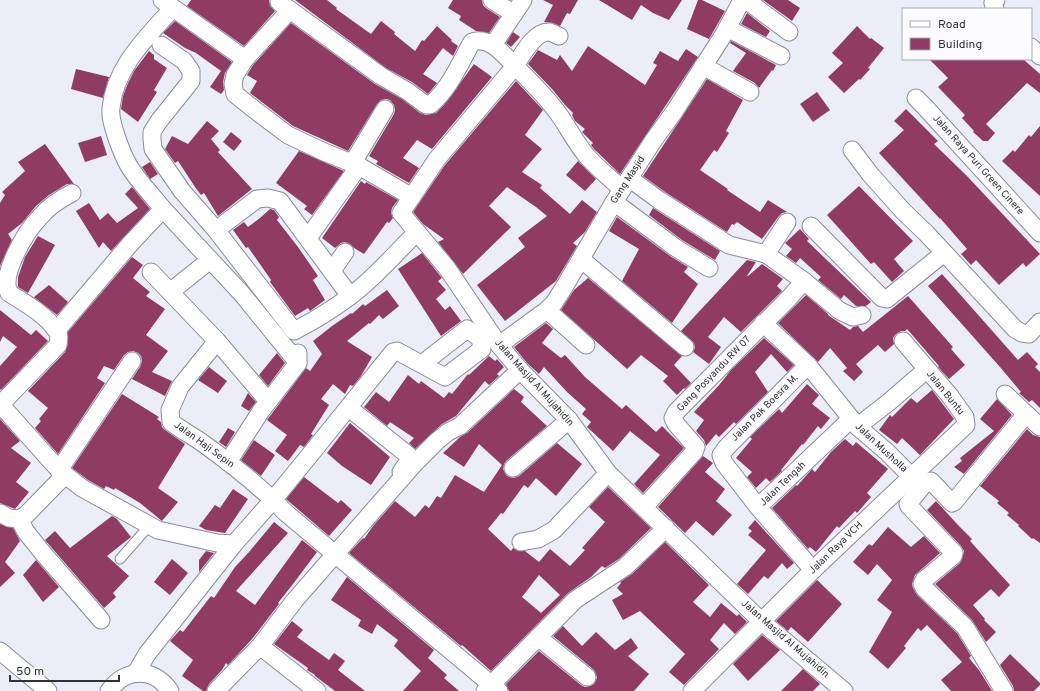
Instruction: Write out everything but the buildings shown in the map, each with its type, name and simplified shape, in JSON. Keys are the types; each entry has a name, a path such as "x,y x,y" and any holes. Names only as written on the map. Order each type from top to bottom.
{"street":[{"path":"492,0 519,7 493,45"},
{"name":"Gang Masjid","path":"499,345 547,310 554,303 622,190 674,112 727,28 742,0"},
{"path":"746,0 789,32"},
{"path":"245,59 170,3 148,36 124,67 117,82 110,108 113,125 129,166 163,209 242,294 298,363"},
{"path":"412,197 356,165 288,135 271,124 235,94 233,84 235,75 284,6 372,70 407,91 426,105 430,105 436,101 452,78 472,42 479,40 493,45 550,102 561,116 586,156 622,190 676,248 709,268"},
{"path":"727,28 781,56"},
{"name":"Jalan Masjid Al Mujahidin","path":"558,36 549,32 542,33 535,37 515,66 437,159 397,219 417,232 447,268 499,345 520,370 569,420 608,473 761,621 844,691"},
{"path":"161,45 184,61 191,71 191,81 152,132 153,149 182,191 216,230 294,331 298,347 298,363 268,401 228,462"},
{"path":"1032,48 1040,56"},
{"path":"702,66 750,92"},
{"name":"Jalan Raya Puri Green Cinere","path":"916,98 1040,233"},
{"path":"308,238 356,165 385,109"},
{"path":"852,150 870,174 903,211 1015,329 1022,333 1029,334 1040,322"},
{"path":"622,190 659,200 729,245 766,254 804,280 840,311 853,317 862,315"},
{"path":"72,193 57,201 40,217 22,239 7,268 4,298 41,315 57,330 60,339 58,345 0,405 62,473 82,488 158,530 217,543 234,544"},
{"path":"216,230 256,199 268,198 280,201 350,296"},
{"path":"57,330 130,244 163,209"},
{"path":"766,254 787,222"},
{"path":"812,226 882,298 887,299 944,253"},
{"path":"294,331 350,296 366,283 417,232"},
{"path":"332,271 345,252"},
{"path":"581,259 685,347"},
{"path":"170,292 210,260"},
{"path":"151,272 268,401"},
{"name":"Gang Posyandu RW 07","path":"644,507 694,452 696,447 676,424 673,418 676,412 789,298 804,280"},
{"path":"547,310 586,345"},
{"path":"763,323 808,365 854,423"},
{"name":"Jalan Buntu","path":"903,341 926,370 950,396 965,417 966,425 911,476"},
{"name":"Jalan Haji Sepin","path":"216,342 180,387 170,410 171,422 228,462 492,689"},
{"path":"109,691 120,678 141,669 148,654 234,544 273,500 393,352 398,351 422,364"},
{"path":"0,514 9,518 19,519 26,515 62,473 132,361"},
{"name":"Jalan Pak Boesra M.","path":"758,507 724,463 721,455 726,448 808,365"},
{"path":"333,553 437,441 448,432 460,426 520,370"},
{"name":"Jalan Tengah","path":"813,570 758,507 854,423 867,419 926,370"},
{"path":"1006,394 1040,427"},
{"path":"216,691 260,646 295,600 406,466 410,459 408,455 349,408"},
{"path":"1004,691 965,627 924,588 922,584 924,580 953,556 954,553 908,504 924,482 928,481 931,481 952,503 954,502 1026,414"},
{"path":"513,468 569,420"},
{"name":"Jalan Musholla","path":"854,423 887,452 911,476"},
{"path":"521,542 538,539 554,530 608,473"},
{"name":"Jalan Raya VCH","path":"692,691 761,621 911,476"},
{"path":"19,519 26,532 38,547 101,620"},
{"path":"492,689 538,637 575,600 625,567 666,528"},
{"path":"538,637 587,677"},
{"path":"260,646 317,691"},
{"path":"0,650 6,665 48,691"},
{"path":"141,669 160,680 170,691"}],"lane":[{"path":"120,559 149,526"}]}
